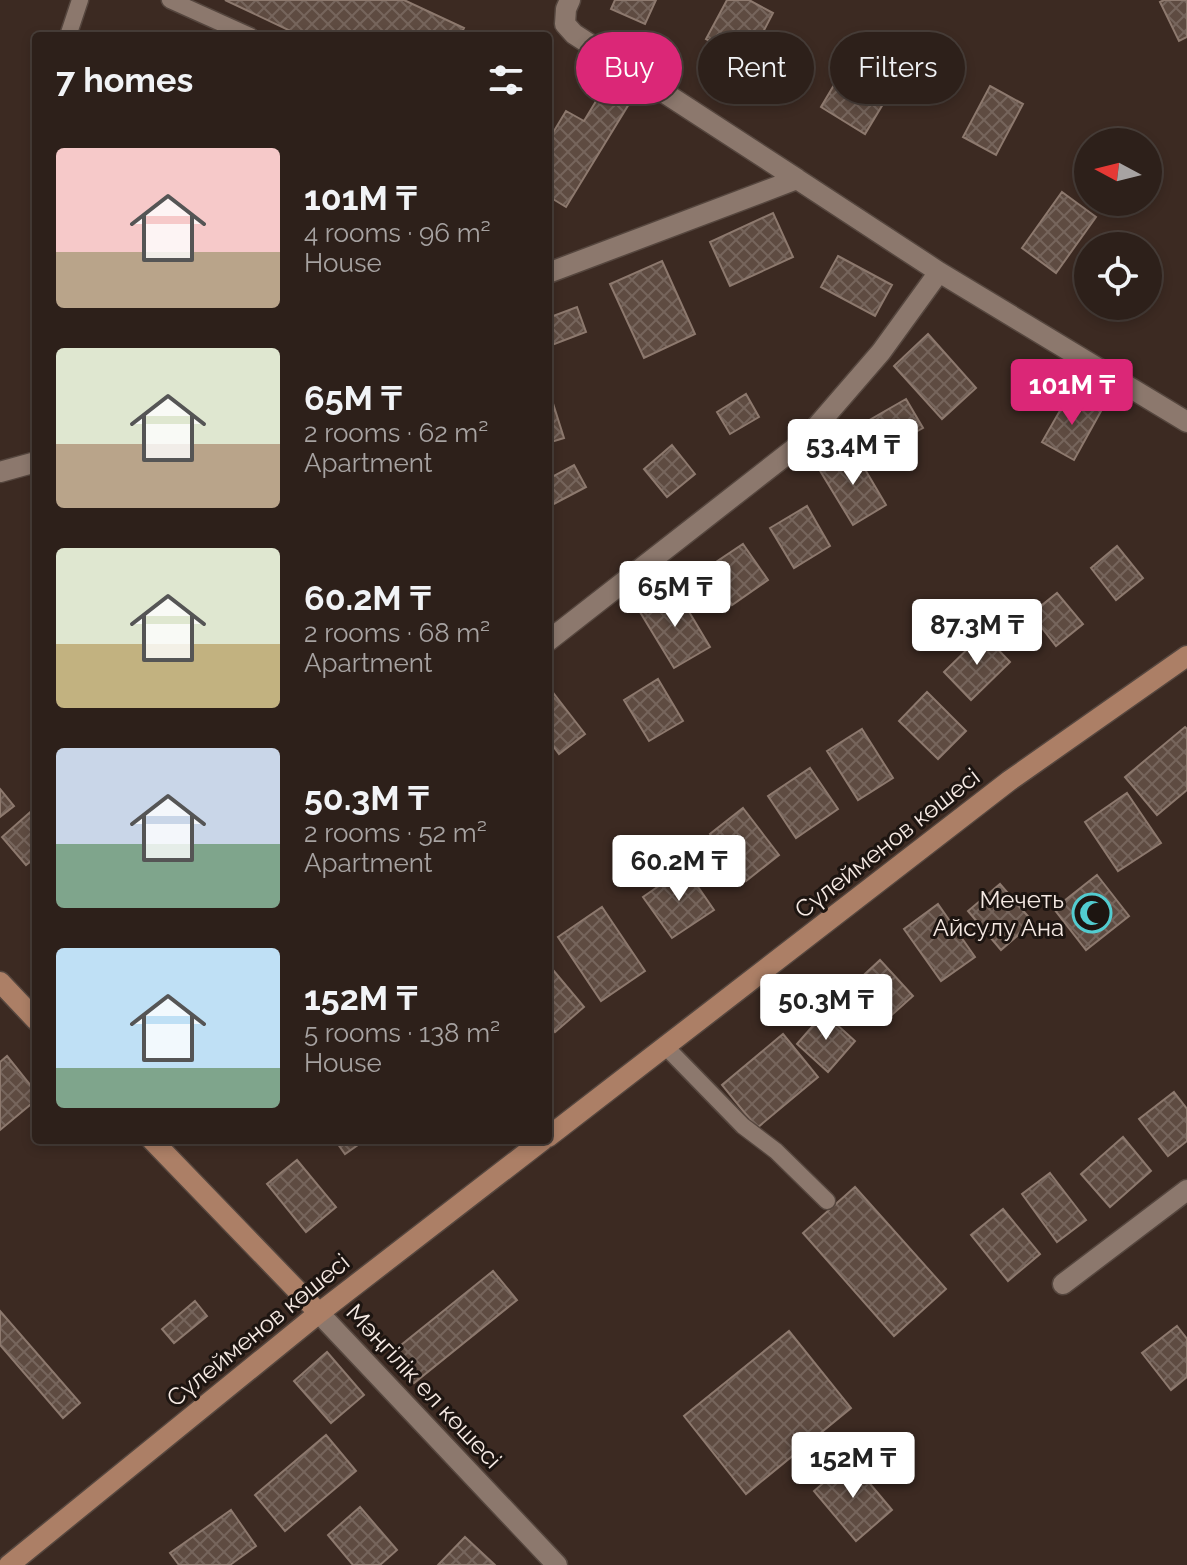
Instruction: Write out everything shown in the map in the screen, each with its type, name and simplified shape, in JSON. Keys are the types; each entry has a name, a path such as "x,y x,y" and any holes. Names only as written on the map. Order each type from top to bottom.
{"main road":[{"name":"Сүлейменов көшесі","path":"552,1133 1009,781 1187,656"},
{"path":"0,982 32,1016"},
{"name":"Мәңгілік ел көшесі","path":"156,1144 319,1313"},
{"name":"Сүлейменов көшесі","path":"9,1565 319,1313 538,1144"}],"street":[{"path":"570,0 565,24 574,34 939,272 1187,422"},
{"path":"552,271 797,179"},
{"path":"552,638 804,441 881,352 939,272"},
{"path":"0,472 32,463"},
{"path":"1063,1284 1187,1190"},
{"name":"Мәңгілік ел көшесі","path":"319,1313 557,1565"}],"lane":[{"path":"69,32 80,0"},
{"path":"170,0 241,32"},
{"path":"665,1046 743,1126 776,1151 827,1201"}],"building":[{"path":"225,0 404,0 464,28 462,32 293,32"},
{"path":"615,0 656,0 645,24 611,9"},
{"path":"727,0 749,0 773,13 763,32 710,32"},
{"path":"1187,0 1187,37 1179,41 1160,2"},
{"path":"990,86 1023,104 996,155 963,137"},
{"path":"830,92 830,104 883,104 865,134 821,107"},
{"path":"594,104 629,104 566,207 552,198 552,134 566,111 584,121"},
{"path":"1062,192 1074,201 1074,216 1096,217 1085,232 1074,232 1074,248 1056,273 1022,248"},
{"path":"773,213 793,257 730,286 710,242"},
{"path":"838,256 892,285 875,316 821,287"},
{"path":"662,261 695,334 644,358 610,284"},
{"path":"577,307 586,332 552,345 552,316"},
{"path":"928,334 976,388 942,419 894,366"},
{"path":"1070,393 1101,411 1074,460 1042,442"},
{"path":"746,394 759,417 730,434 717,412"},
{"path":"906,399 923,428 877,454 861,425"},
{"path":"552,400 564,438 552,442"},
{"path":"672,445 695,474 667,497 644,469"},
{"path":"853,449 886,505 853,525 819,469"},
{"path":"574,465 586,487 552,505 552,477"},
{"path":"807,506 830,546 794,568 770,528"},
{"path":"743,544 768,580 732,605 707,568"},
{"path":"1117,546 1143,578 1116,600 1091,568"},
{"path":"676,590 710,647 674,668 640,612"},
{"path":"1057,593 1083,624 1056,646 1031,614"},
{"path":"983,634 1010,662 971,700 944,672"},
{"path":"658,679 683,721 649,741 624,700"},
{"path":"552,691 585,734 559,754 552,744"},
{"path":"927,692 966,731 938,759 899,721"},
{"path":"1185,727 1187,790 1157,815 1125,777"},
{"path":"862,729 893,778 858,800 827,751"},
{"path":"810,768 838,809 796,838 768,796"},
{"path":"0,789 14,806 0,817"},
{"path":"1127,793 1161,843 1118,871 1085,822"},
{"path":"743,808 779,855 746,881 710,834"},
{"path":"32,811 32,860 26,865 2,837"},
{"path":"685,868 714,910 672,938 643,897"},
{"name":"Мечеть Айсулу Ана","path":"1097,875 1129,916 1086,950 1054,909"},
{"path":"1000,884 1033,922 1001,950 968,911"},
{"path":"938,904 975,957 941,981 904,929"},
{"path":"602,907 645,971 601,1001 558,937"},
{"path":"880,960 913,996 885,1021 853,985"},
{"path":"552,969 584,1007 555,1032 552,1029"},
{"path":"824,1013 855,1041 828,1072 797,1044"},
{"path":"783,1034 818,1077 757,1128 722,1085"},
{"path":"7,1056 32,1087 32,1103 0,1130 0,1062"},
{"path":"1174,1092 1187,1109 1187,1141 1168,1156 1139,1119"},
{"path":"1123,1137 1151,1171 1110,1207 1081,1174"},
{"path":"338,1144 359,1144 345,1154"},
{"path":"297,1160 336,1207 306,1232 267,1184"},
{"path":"1050,1173 1086,1220 1057,1242 1022,1194"},
{"path":"855,1187 946,1289 894,1336 803,1233"},
{"path":"1003,1209 1040,1254 1008,1281 971,1235"},
{"path":"493,1271 517,1300 414,1383 390,1354"},
{"path":"195,1301 207,1316 174,1343 162,1329"},
{"path":"0,1311 80,1403 63,1418 0,1345"},
{"path":"1177,1326 1187,1339 1187,1377 1171,1390 1142,1353"},
{"path":"789,1331 851,1408 746,1494 684,1416"},
{"path":"327,1352 364,1395 331,1423 294,1381"},
{"path":"326,1435 356,1471 285,1531 255,1495"},
{"path":"850,1460 892,1510 856,1541 814,1491"},
{"path":"360,1507 397,1550 380,1565 353,1565 328,1535"},
{"path":"231,1510 256,1546 230,1565 179,1565 170,1553"},
{"path":"465,1537 495,1565 438,1565"}],"place":[{"name":"Мечеть Айсулу Ана","path":"1092,913"}]}
